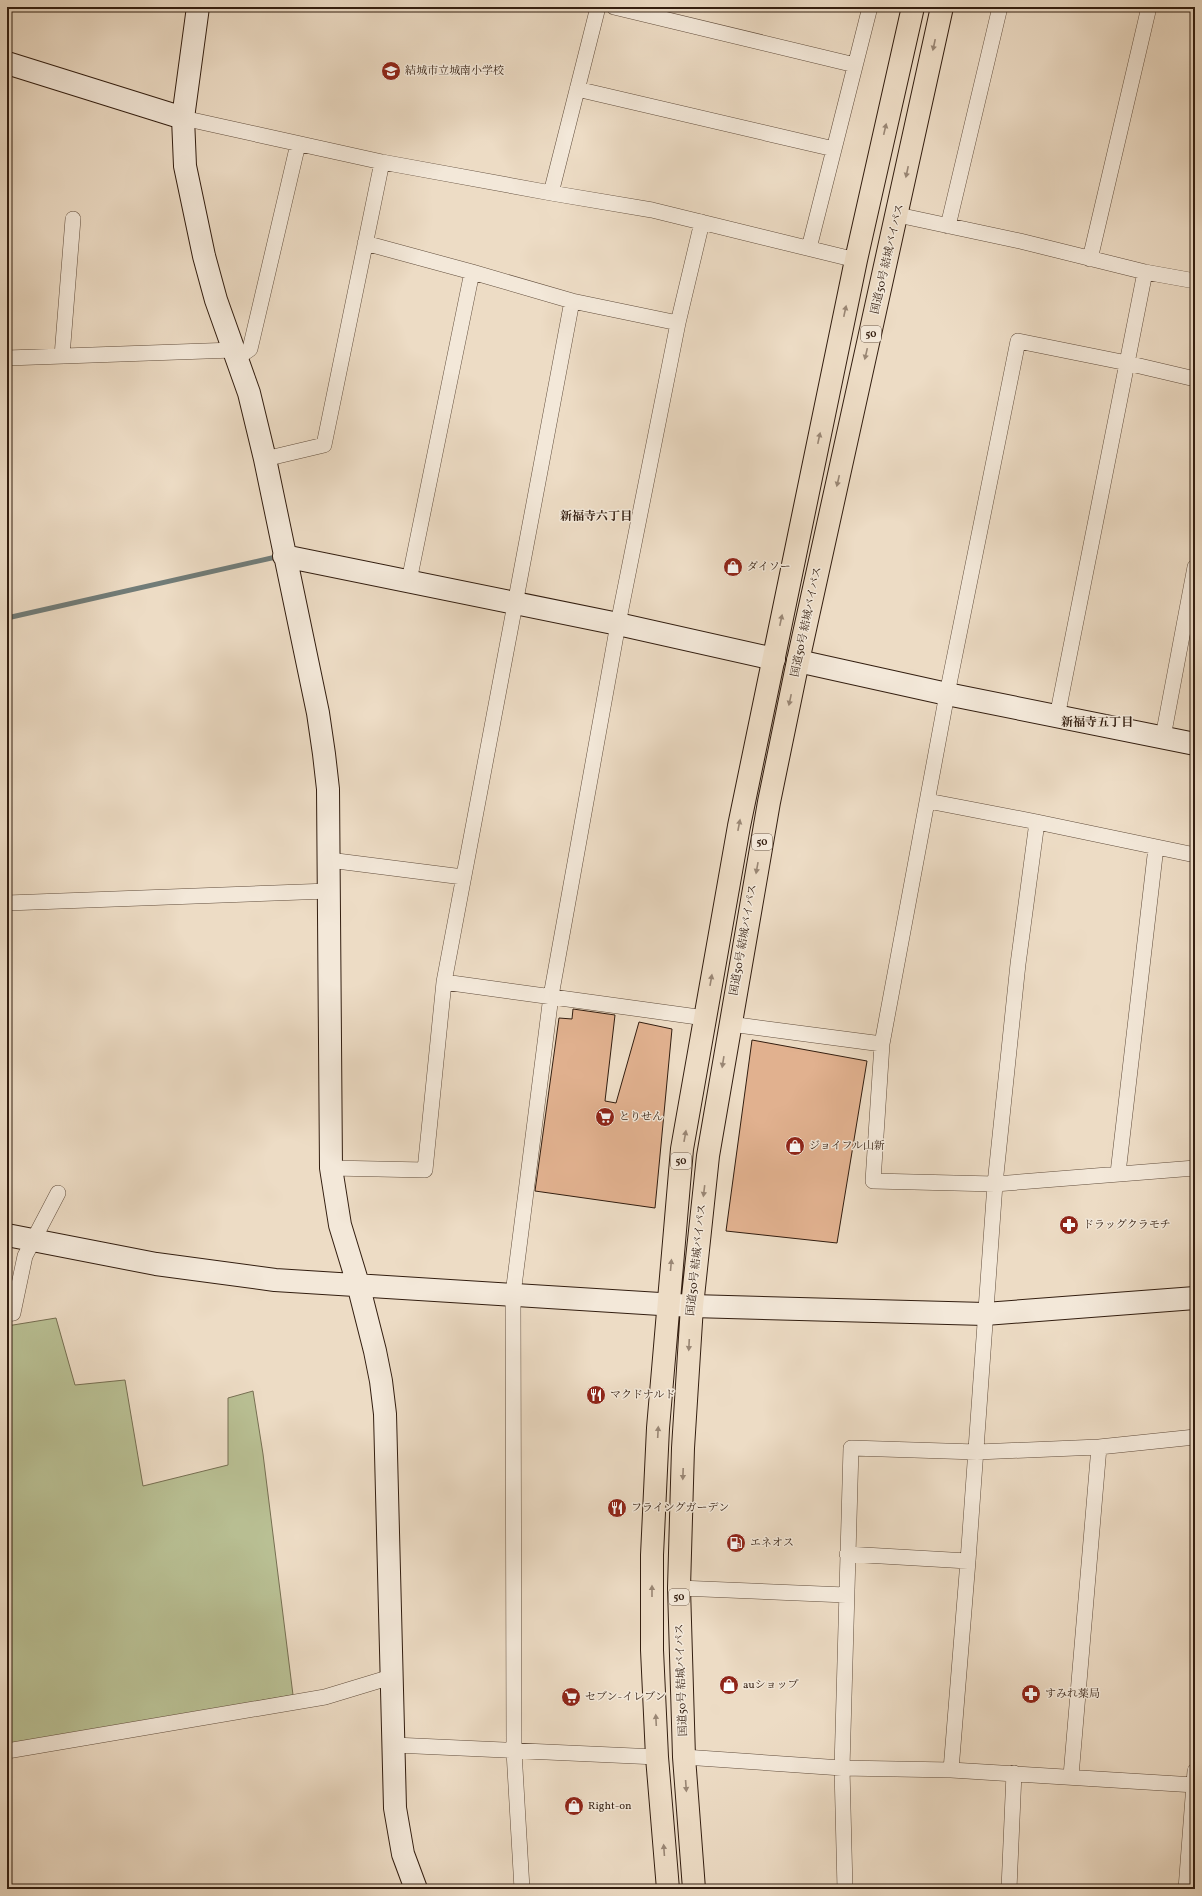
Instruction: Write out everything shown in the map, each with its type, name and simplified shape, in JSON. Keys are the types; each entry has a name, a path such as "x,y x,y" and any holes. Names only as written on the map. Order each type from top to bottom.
{"highway":[{"name":"50","path":"668,1889 657,1757 652,1650 652,1555 658,1428 682,1149 739,826 856,260 913,7"},
{"name":"国道50号 結城バイパス","path":"694,1889 684,1757 679,1588 683,1448 692,1306 708,1156 769,802 798,662 898,215 942,7"}],"street":[{"path":"198,7 183,118 185,166 194,213 216,300 236,354 266,459 284,556 318,713 324,754 328,789 331,1168 340,1225 358,1284 381,1381 385,1414 388,1472 391,1676 396,1808 403,1854 416,1889"},
{"path":"551,193 598,7"},
{"path":"614,7 855,66"},
{"path":"809,248 870,7"},
{"path":"948,226 1000,7"},
{"path":"1090,259 1149,7"},
{"path":"8,61 183,118 382,162 652,210 856,260"},
{"path":"577,89 834,148"},
{"path":"7,358 236,354 250,349 298,144"},
{"path":"266,459 324,445 382,162"},
{"path":"898,215 1020,241 1145,272 1195,280"},
{"path":"62,356 73,219"},
{"path":"522,1889 514,1751 513,1294 551,996 618,624 678,323 702,222"},
{"path":"365,243 572,301 678,323"},
{"path":"409,581 472,272"},
{"path":"1057,717 1145,272"},
{"path":"331,1168 425,1170 444,982 572,301"},
{"path":"1195,379 1127,362 1018,341 898,948 882,1044 873,1181 994,1184 1195,1168"},
{"path":"284,556 515,602 774,659"},
{"path":"1163,737 1195,567"},
{"path":"798,662 1057,717 1195,744"},
{"path":"928,801 1037,822 1195,856"},
{"path":"951,1770 977,1452 994,1184 1018,964 1037,822"},
{"path":"1118,1173 1156,847"},
{"path":"329,860 463,877"},
{"path":"7,903 329,891"},
{"path":"444,982 704,1018"},
{"path":"730,1024 882,1044"},
{"path":"7,1314 13,1313 25,1256 58,1193"},
{"path":"7,1235 89,1252 204,1272 275,1280 692,1306 985,1314 1195,1298"},
{"path":"845,1889 842,1768 851,1448 977,1452 1099,1447 1195,1437"},
{"path":"1072,1776 1099,1447"},
{"path":"847,1554 968,1561"},
{"path":"679,1588 846,1595"},
{"path":"7,1751 325,1697 391,1676"},
{"path":"394,1745 657,1757"},
{"path":"684,1757 842,1768 951,1770 1195,1780 1186,1889"},
{"path":"1009,1889 1014,1773"}],"green space":[{"path":"56,1318 75,1385 125,1380 143,1486 228,1465 228,1398 253,1391 263,1454 293,1695 7,1745 7,1326"}],"building":[{"name":"とりせん","path":"573,1009 615,1015 605,1101 616,1103 639,1022 672,1029 655,1208 535,1191 559,1018 572,1019"},
{"name":"ジョイフル山新","path":"752,1040 867,1061 837,1243 726,1231"}],"waterway":[{"path":"7,618 276,557"}],"place":[{"name":"結城市立城南小学校","path":"391,71"},
{"name":"ダイソー","path":"733,567"},
{"name":"とりせん","path":"605,1117"},
{"name":"ジョイフル山新","path":"795,1146"},
{"name":"ドラッグクラモチ","path":"1069,1225"},
{"name":"マクドナルド","path":"596,1395"},
{"name":"フライングガーデン","path":"617,1508"},
{"name":"エネオス","path":"736,1543"},
{"name":"auショップ","path":"729,1685"},
{"name":"すみれ薬局","path":"1031,1694"},
{"name":"セブン-イレブン","path":"571,1697"},
{"name":"Right-on","path":"574,1806"}],"district":[{"name":"新福寺六丁目","path":"596,517"},
{"name":"新福寺五丁目","path":"1097,723"}]}
